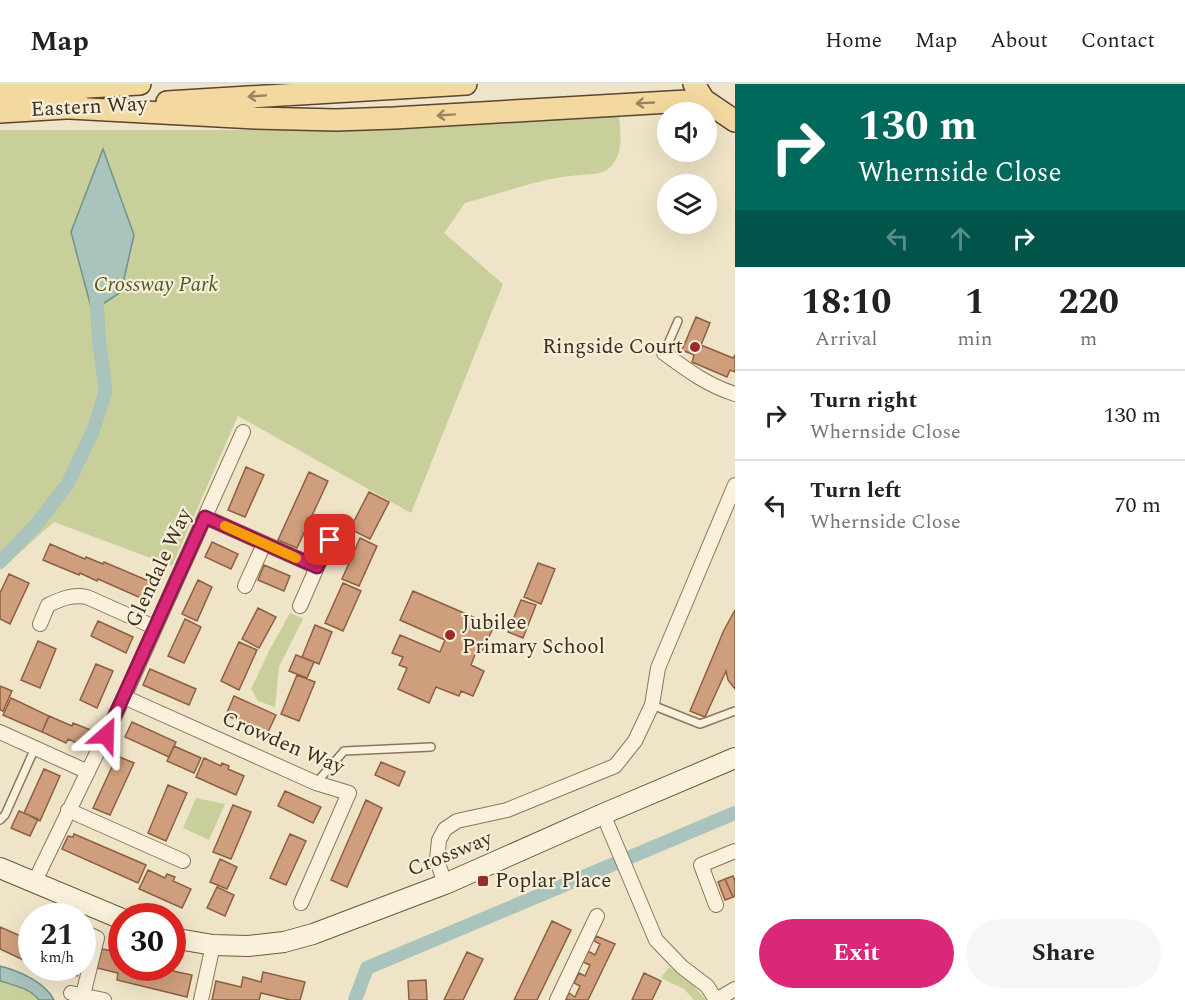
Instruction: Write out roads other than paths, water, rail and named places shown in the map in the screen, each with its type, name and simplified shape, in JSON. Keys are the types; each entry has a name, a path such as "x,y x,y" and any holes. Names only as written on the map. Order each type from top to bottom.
{"main road":[{"path":"69,98 90,84"},
{"name":"Eastern Way","path":"0,112 140,84"},
{"name":"Eastern Way","path":"0,92 69,98 466,84"},
{"path":"69,98 255,118 336,120 505,112 699,92 735,121"}],"street":[{"path":"664,353 703,381 735,394"},
{"name":"Glendale Way","path":"34,883 124,697 243,432"},
{"path":"445,885 437,860 438,840 445,829 457,821 507,810 615,766 635,741 652,705 658,668 735,485"},
{"path":"205,517 317,567"},
{"path":"300,606 330,540"},
{"path":"245,586 264,544"},
{"path":"40,624 48,605 77,595 87,597 154,627"},
{"name":"Crowden Way","path":"124,697 315,783 349,793 301,903"},
{"path":"0,732 88,772"},
{"name":"Crossway","path":"186,940 213,945 248,946 284,942 313,934 445,885 735,758"},
{"path":"68,810 183,861"},
{"path":"603,814 656,940 682,967 706,986 716,1000 735,989"},
{"path":"716,905 701,865 735,851"},
{"path":"0,868 108,913"},
{"path":"557,1000 597,916"},
{"path":"201,1000 213,945"},
{"path":"82,981 77,994 104,1000"}],"lane":[{"path":"664,353 678,321"},
{"path":"652,705 700,724 735,711"},
{"path":"315,783 345,751 431,747"},
{"path":"0,820 5,815 34,748"}],"water":[{"path":"103,149 134,235 121,292 92,311 71,232"},
{"path":"0,966 18,972 18,981 38,983 54,1000 39,1000 26,990 0,981"}],"waterway":[{"path":"0,562 36,525 67,485 93,431 105,393 96,292"},
{"path":"355,1000 367,968 735,813"}],"place":[{"name":"Ringside Court","path":"695,347"},
{"name":"Jubilee Primary School","path":"450,635"},
{"name":"Poplar Place","path":"483,881"}],"park label":[{"name":"Crossway Park","path":"156,285"}]}
